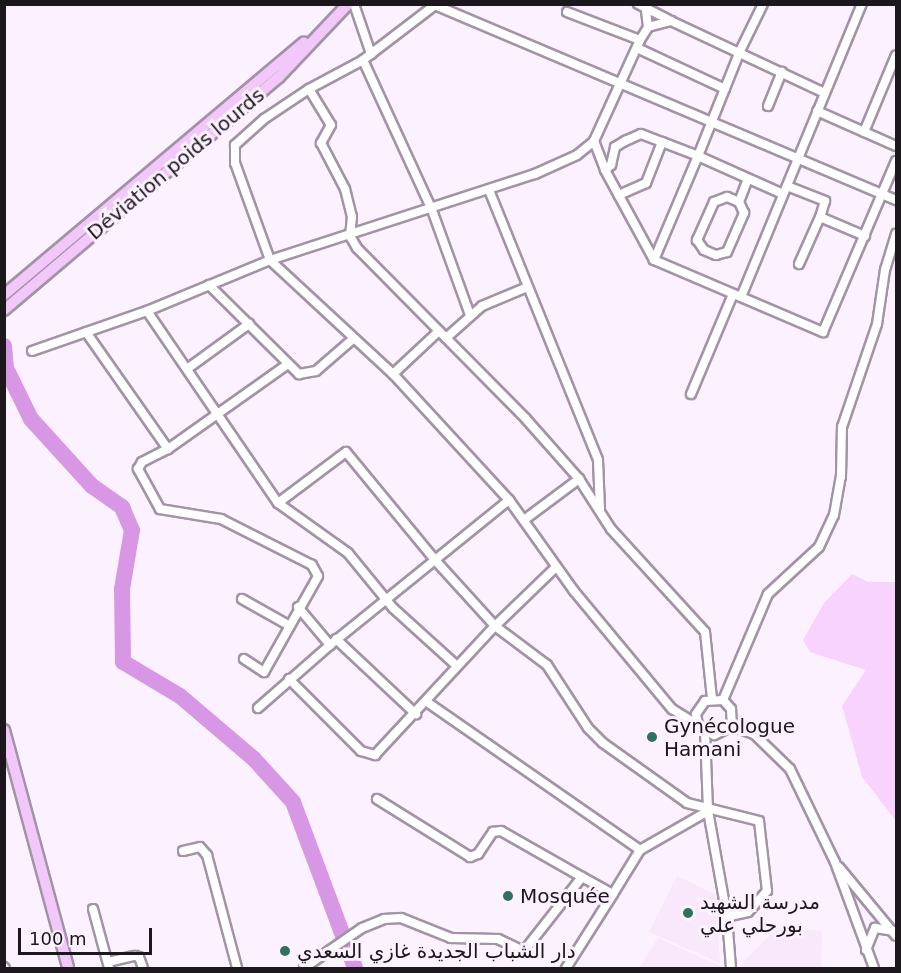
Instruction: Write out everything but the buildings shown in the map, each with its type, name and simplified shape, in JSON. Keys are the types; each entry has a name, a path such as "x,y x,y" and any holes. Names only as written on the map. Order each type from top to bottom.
{"main road":[{"name":"Déviation poids lourds","path":"4,295 345,8"},
{"name":"Déviation poids lourds","path":"4,309 279,77 345,8"},
{"path":"4,730 68,969"}],"street":[{"path":"354,4 371,54"},
{"path":"638,4 646,11 740,51 825,93"},
{"path":"654,260 740,51 763,4"},
{"path":"691,394 785,190 862,4"},
{"path":"731,969 726,917 708,811 705,732 698,724 672,709 556,567 509,500 393,374 270,260 235,163 235,145 309,89 363,60 435,5 623,82 897,200"},
{"path":"32,351 147,311 270,260 432,210 577,155 594,141 623,82 648,27 646,11"},
{"path":"567,12 639,44 725,89"},
{"path":"648,27 670,21"},
{"path":"864,132 897,55"},
{"path":"363,60 432,210 470,315"},
{"path":"768,106 782,72"},
{"path":"309,89 331,125 321,143 345,189 352,217 350,236 579,479 611,529 705,632 712,699"},
{"path":"817,111 897,146"},
{"path":"605,171 611,165 615,147 641,134 698,156 748,179 825,201 799,264"},
{"path":"594,141 605,171 654,260 823,332 897,161"},
{"path":"619,195 646,183 662,142"},
{"path":"739,202 727,197 714,202 697,240 704,250 716,255 727,252 744,213 739,202 748,179"},
{"path":"489,190 525,288 574,394 598,460 600,511"},
{"path":"820,217 865,236"},
{"path":"723,700 768,594 819,548 834,515 841,477 842,427 878,324 885,270 897,234"},
{"path":"209,285 288,364 306,376 354,338"},
{"path":"393,374 470,315 525,288"},
{"path":"147,311 278,503 348,552 386,600 457,666"},
{"path":"187,369 249,324"},
{"path":"86,332 168,448"},
{"path":"244,659 264,672 298,607 318,576 312,565 221,519 160,509 138,469 142,462 168,448 288,364"},
{"path":"278,503 346,452 435,560 495,626 547,665 588,728 603,743 687,803 708,811 754,816 762,832 766,891 748,912 726,917"},
{"path":"524,520 579,479"},
{"path":"258,708 333,642 509,500"},
{"path":"289,679 368,756 375,755 416,714 495,626 556,567"},
{"path":"242,599 288,625"},
{"path":"298,607 333,642 416,714"},
{"path":"698,724 698,708 712,699 723,700 731,709 732,726 724,734 705,732"},
{"path":"427,702 640,850"},
{"path":"732,726 754,734 790,769 835,862 874,969"},
{"path":"377,799 470,857 478,854 493,832 501,831 613,894"},
{"path":"566,969 640,850 708,811"},
{"path":"183,851 200,847 207,855 237,969"},
{"path":"835,862 895,933"},
{"path":"304,969 362,928 384,919 401,918 451,938 498,939 524,951 582,877"},
{"path":"93,909 109,965 135,956 140,957 143,969"},
{"path":"866,950 875,928 895,933"}],"shaded area":[{"path":"852,574 868,582 896,582 896,821 862,777 842,706 866,670 810,652 803,640 824,603"},
{"name":"مدرسة الشهيد بورحلي علي","path":"677,876 716,895 720,963 649,932"},
{"path":"777,928 822,931 821,968 741,968 741,964"},
{"path":"658,938 720,966 720,968 639,968"}],"waterway":[{"path":"4,346 6,368 31,419 92,486 122,507 132,530 122,589 123,662 180,696 254,759 293,802 355,968"}],"place":[{"name":"Gynécologue Hamani","path":"652,737"},
{"name":"Mosquée","path":"508,896"},
{"name":"مدرسة الشهيد بورحلي علي","path":"688,913"},
{"name":"دار الشباب الجديدة غازي السعدي","path":"285,951"}]}
